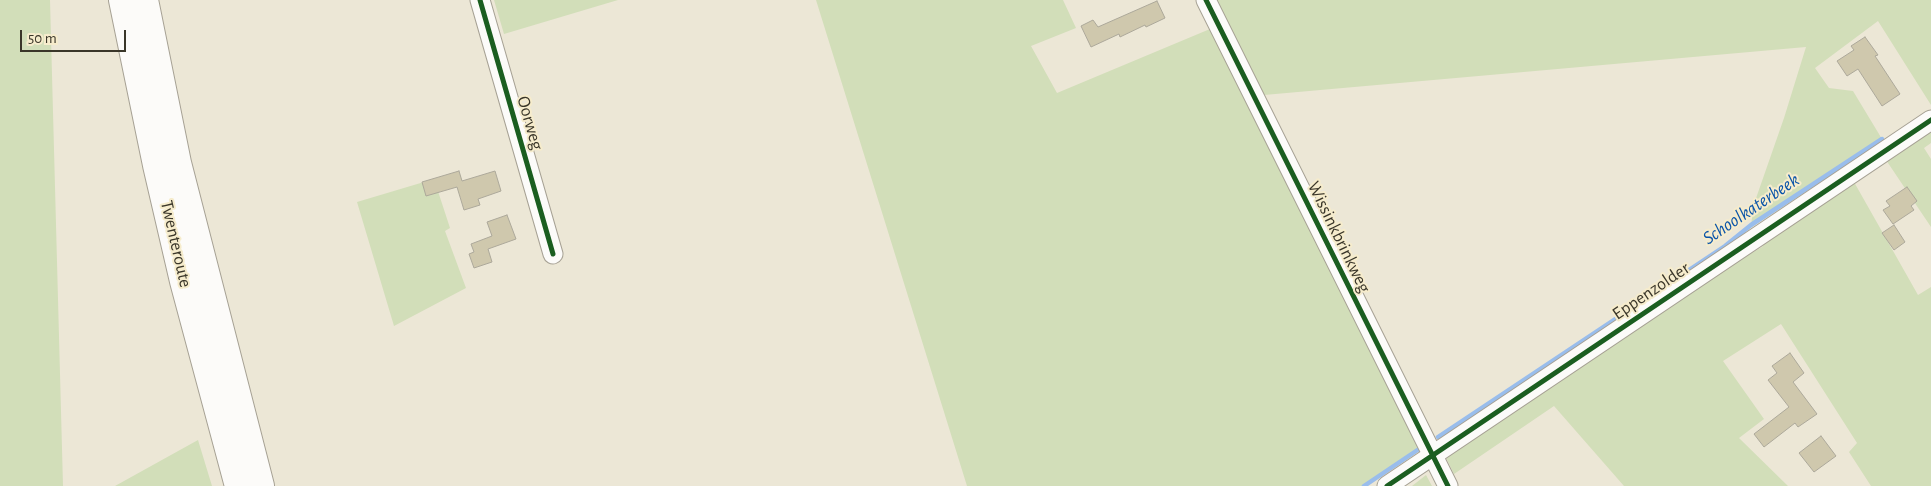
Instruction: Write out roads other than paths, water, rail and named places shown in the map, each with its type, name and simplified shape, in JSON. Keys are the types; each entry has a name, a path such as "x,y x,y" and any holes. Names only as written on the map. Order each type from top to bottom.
{"highway":[{"name":"Twenteroute","path":"122,0 184,281 238,486"},
{"name":"Twenteroute","path":"144,0 177,163 260,486"}],"street":[{"name":"Oorweg","path":"480,0 553,254"},
{"name":"Wissinkbrinkweg","path":"1206,0 1448,486"},
{"name":"Eppenzolder","path":"1386,486 1931,120"}],"waterway":[{"name":"Schoolkaterbeek","path":"1438,437 1725,246 1751,225 1882,139"},
{"name":"Schoolkaterbeek","path":"1364,486 1419,449"}]}
